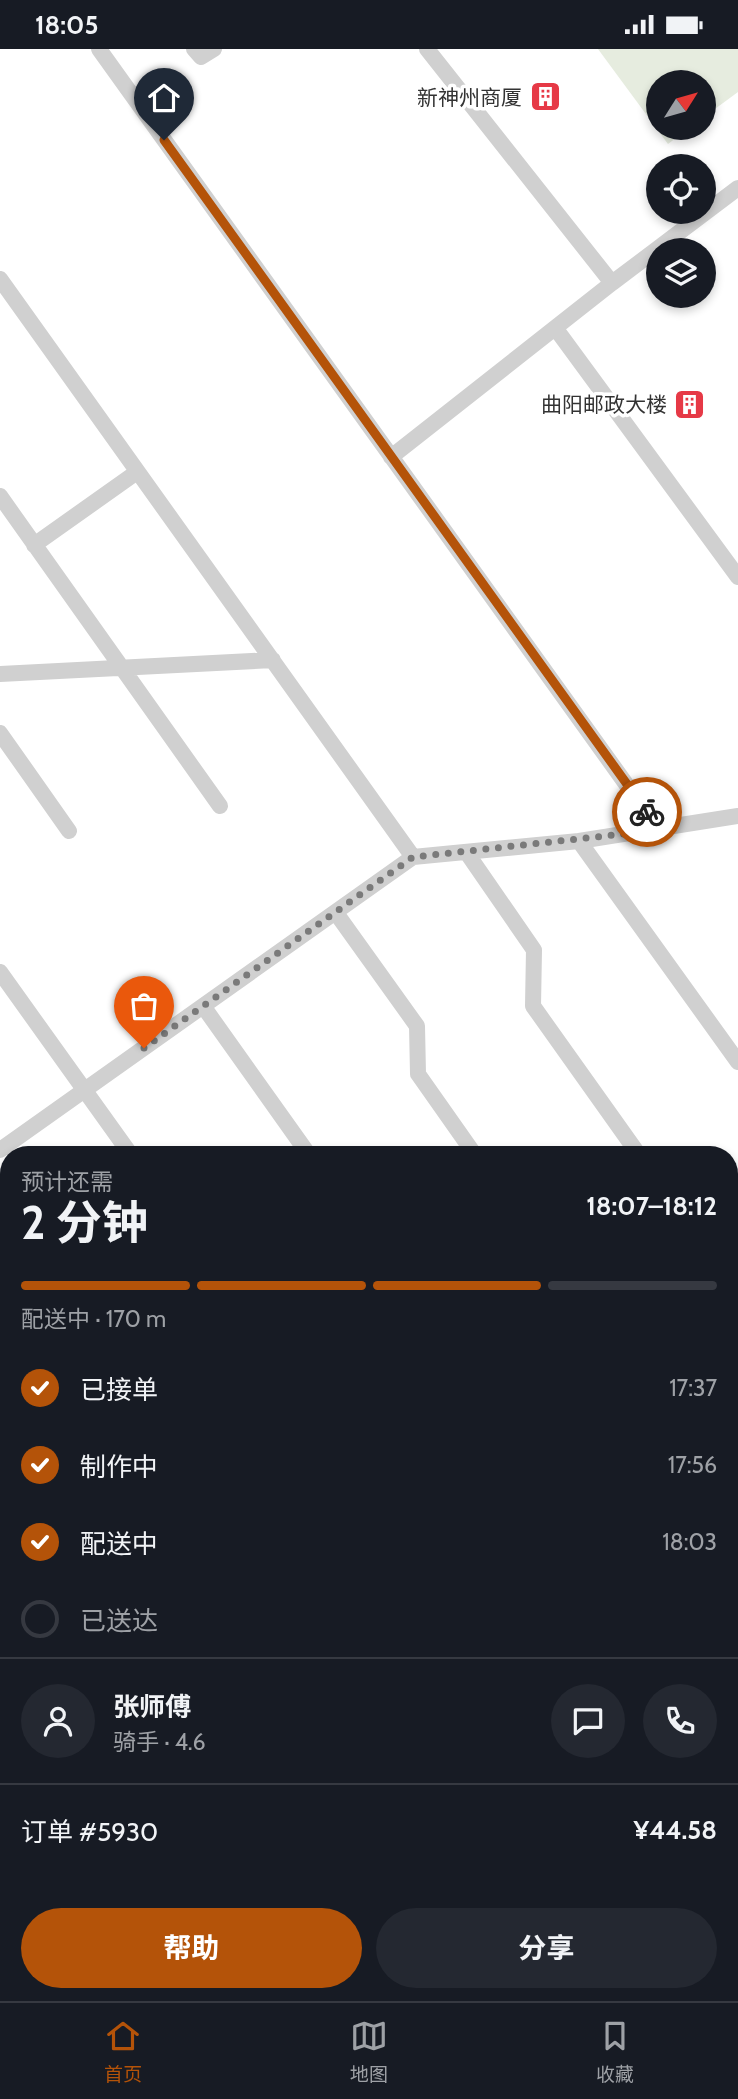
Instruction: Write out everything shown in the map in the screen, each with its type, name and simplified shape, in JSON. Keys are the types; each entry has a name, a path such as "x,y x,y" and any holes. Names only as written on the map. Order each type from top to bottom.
{"lane":[{"path":"99,49 659,830"},
{"path":"194,49 201,57 214,49"},
{"path":"427,49 612,283"},
{"path":"391,457 612,283 738,188"},
{"path":"0,279 413,857"},
{"path":"556,329 738,576"},
{"path":"34,545 137,472"},
{"path":"0,496 119,668 220,806"},
{"path":"0,674 273,660"},
{"path":"0,733 69,831"},
{"path":"5,1146 413,857 579,841 738,816"},
{"path":"579,841 738,1062"},
{"path":"467,853 534,950 533,1006 633,1146"},
{"path":"336,913 417,1026 418,1074 469,1146"},
{"path":"0,972 124,1146"},
{"path":"203,1006 303,1146"}],"shaded area":[{"path":"598,49 738,49 738,92 716,108 716,70 646,70 646,114"}],"way so far":[{"path":"144,1048 413,857 579,841 659,830 647,812"}],"place":[{"name":"新神州商厦","path":"545,97"},
{"name":"曲阳邮政大楼","path":"690,404"}],"route":[{"path":"164,140 647,812"}]}
